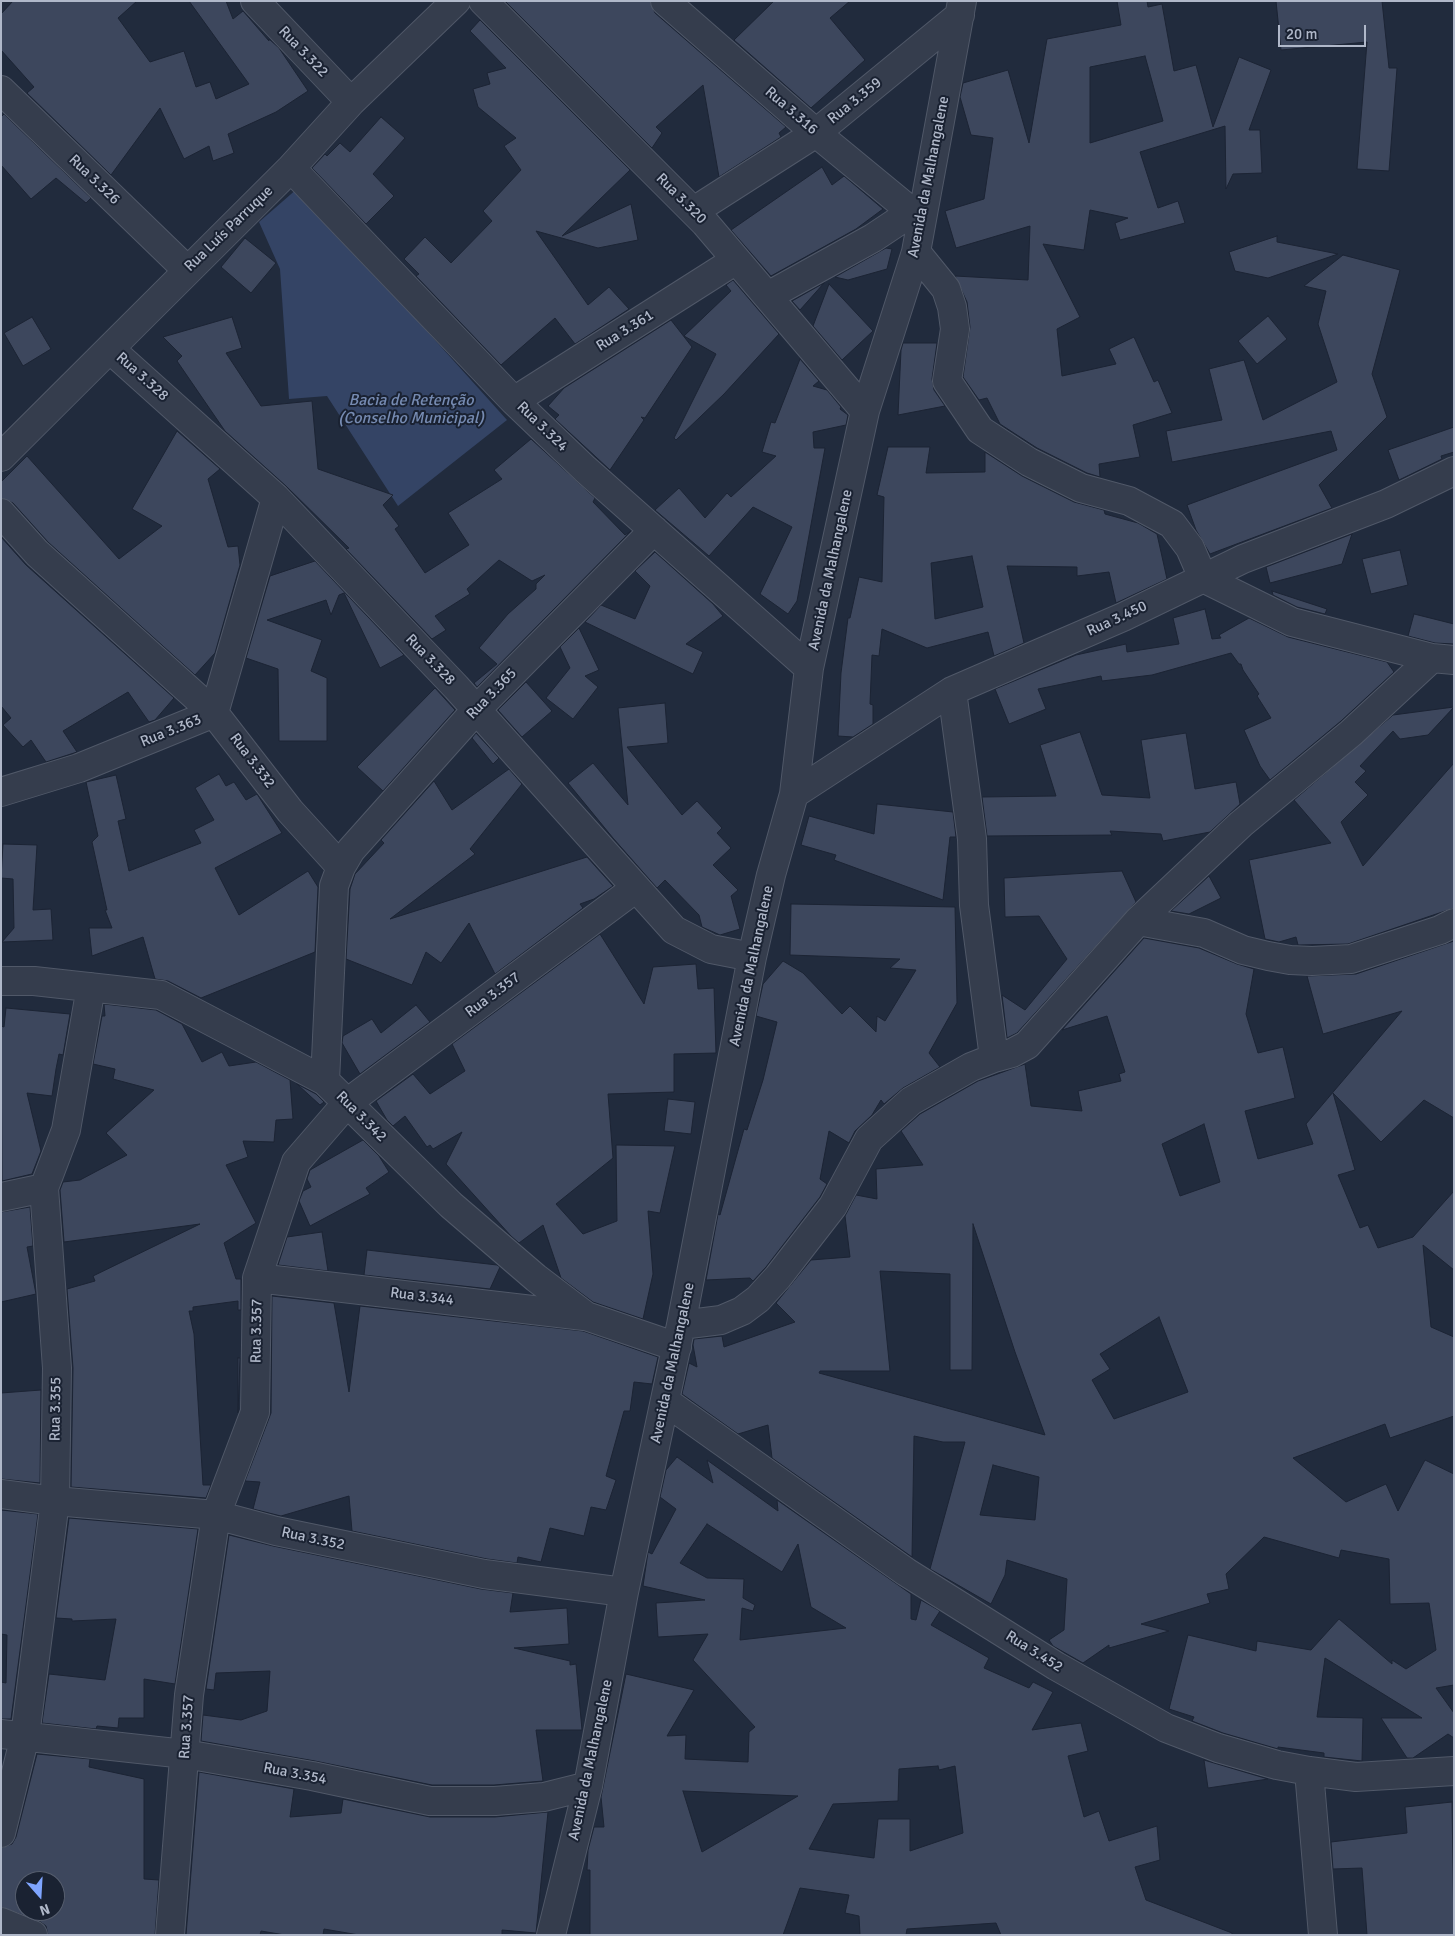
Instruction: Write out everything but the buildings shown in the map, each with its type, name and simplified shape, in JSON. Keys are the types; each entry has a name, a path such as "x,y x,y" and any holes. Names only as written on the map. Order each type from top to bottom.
{"street":[{"name":"Rua 3.322","path":"255,1 352,102"},
{"name":"Rua Luís Parruque","path":"2,456 291,168 352,102 456,1"},
{"name":"Rua 3.320","path":"483,1 694,211 865,411"},
{"name":"Rua 3.316","path":"665,1 816,132 916,214"},
{"name":"Rua 3.359","path":"694,211 816,132 961,8"},
{"name":"Avenida da Malhangalene","path":"551,1935 588,1786 624,1592 679,1336 752,957 771,875 794,794 809,668 865,411 916,252 916,214 961,8"},
{"name":"Rua 3.326","path":"1,90 187,270"},
{"name":"Rua 3.324","path":"291,168 514,401 585,469 809,668"},
{"path":"768,296 916,214"},
{"path":"916,252 946,289 952,307 955,329 947,381 980,430 1029,462 1081,488 1129,501 1172,524 1190,548 1203,578 1292,622 1443,659"},
{"name":"Rua 3.361","path":"514,401 736,260"},
{"name":"Rua 3.328","path":"110,349 276,498 476,710 674,930 711,949 752,957"},
{"name":"Rua 3.450","path":"794,794 952,691 1123,617 1243,559 1386,504 1454,471"},
{"name":"Rua 3.363","path":"1,792 80,768 214,713 276,498"},
{"name":"Rua 3.332","path":"1,513 37,553 214,713 290,811 341,867"},
{"name":"Rua 3.365","path":"341,867 351,850 476,710 654,530"},
{"path":"679,1336 742,1311 758,1299 778,1277 833,1206 869,1139 911,1101 971,1067 1028,1045 1138,921 1241,824 1443,659"},
{"path":"952,691 972,840 974,905 994,1058"},
{"path":"325,1081 334,886 341,867"},
{"name":"Rua 3.357","path":"170,1935 189,1695 216,1515 256,1412 258,1278 296,1162 348,1103 636,888"},
{"path":"1138,921 1204,933 1243,950 1260,954 1290,960 1312,961 1351,959 1454,924"},
{"name":"Rua 3.342","path":"1,981 34,981 161,995 325,1081 451,1206 536,1278 586,1316 679,1336"},
{"name":"Rua 3.355","path":"1,1833 13,1735 55,1501 57,1368 44,1188 66,1130 92,987"},
{"path":"1,1198 44,1188"},
{"name":"Rua 3.344","path":"258,1278 586,1316"},
{"name":"Rua 3.452","path":"665,1402 906,1572 1056,1666 1166,1728 1218,1748 1277,1765 1309,1771 1356,1777 1454,1771"},
{"name":"Rua 3.352","path":"1,1494 55,1501 216,1515 276,1531 484,1574 624,1592"},
{"name":"Rua 3.354","path":"13,1735 185,1754 430,1801 495,1801 544,1797 588,1786"},
{"path":"1309,1771 1323,1935"},
{"path":"1,1922 33,1935"}],"water":[{"name":"Bacia de Retenção (Conselho Municipal)","path":"298,188 507,420 398,506 327,396 289,399 280,269 259,222"}]}
